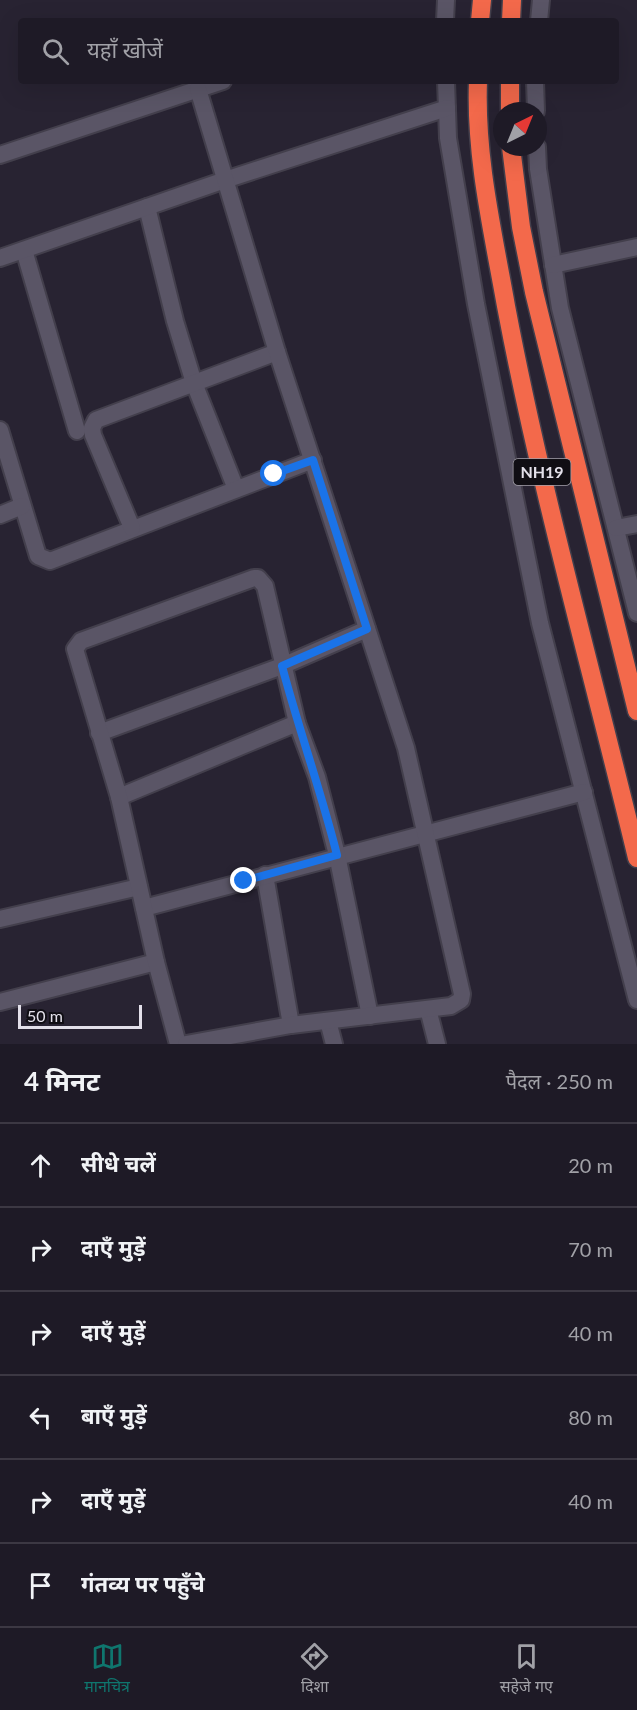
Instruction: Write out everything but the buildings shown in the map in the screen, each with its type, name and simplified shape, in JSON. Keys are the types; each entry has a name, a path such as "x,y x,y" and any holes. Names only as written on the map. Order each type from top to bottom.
{"highway":[{"path":"480,18 482,0"},
{"path":"511,18 512,0"},
{"name":"NH19","path":"478,84 479,140 490,220 513,342 542,475 637,858"},
{"path":"510,84 510,102"},
{"name":"NH19","path":"513,156 521,227 534,292 637,711"}],"street":[{"path":"445,18 446,0"},
{"path":"539,18 541,0"},
{"path":"0,155 214,84"},
{"path":"446,84 448,138 476,304 540,623 637,1000"},
{"path":"535,84 536,102"},
{"path":"186,1044 291,1025 428,1010 458,1004 462,994 406,748 277,352 198,89"},
{"path":"0,258 225,180 447,108"},
{"path":"538,156 560,309 637,613"},
{"path":"147,207 175,321 194,383 236,489"},
{"path":"554,265 637,246"},
{"path":"24,250 77,430"},
{"path":"132,528 93,435 93,424 96,420 277,352"},
{"path":"1,435 38,556 50,561 313,460"},
{"path":"0,515 22,506"},
{"path":"616,528 637,524"},
{"path":"178,1044 156,962 119,797 74,654 77,644 254,578 262,582 297,723 317,777 337,855 370,1016"},
{"path":"99,733 282,666 367,629"},
{"path":"119,797 297,723"},
{"path":"144,908 424,832 584,792"},
{"path":"265,875 291,1025"},
{"path":"0,919 139,887"},
{"path":"0,1002 156,962"},
{"path":"428,1010 436,1044"},
{"path":"328,1021 334,1044"}],"route":[{"path":"244,881 337,855 317,777 297,723 282,666 367,629 313,460 274,474"}]}
